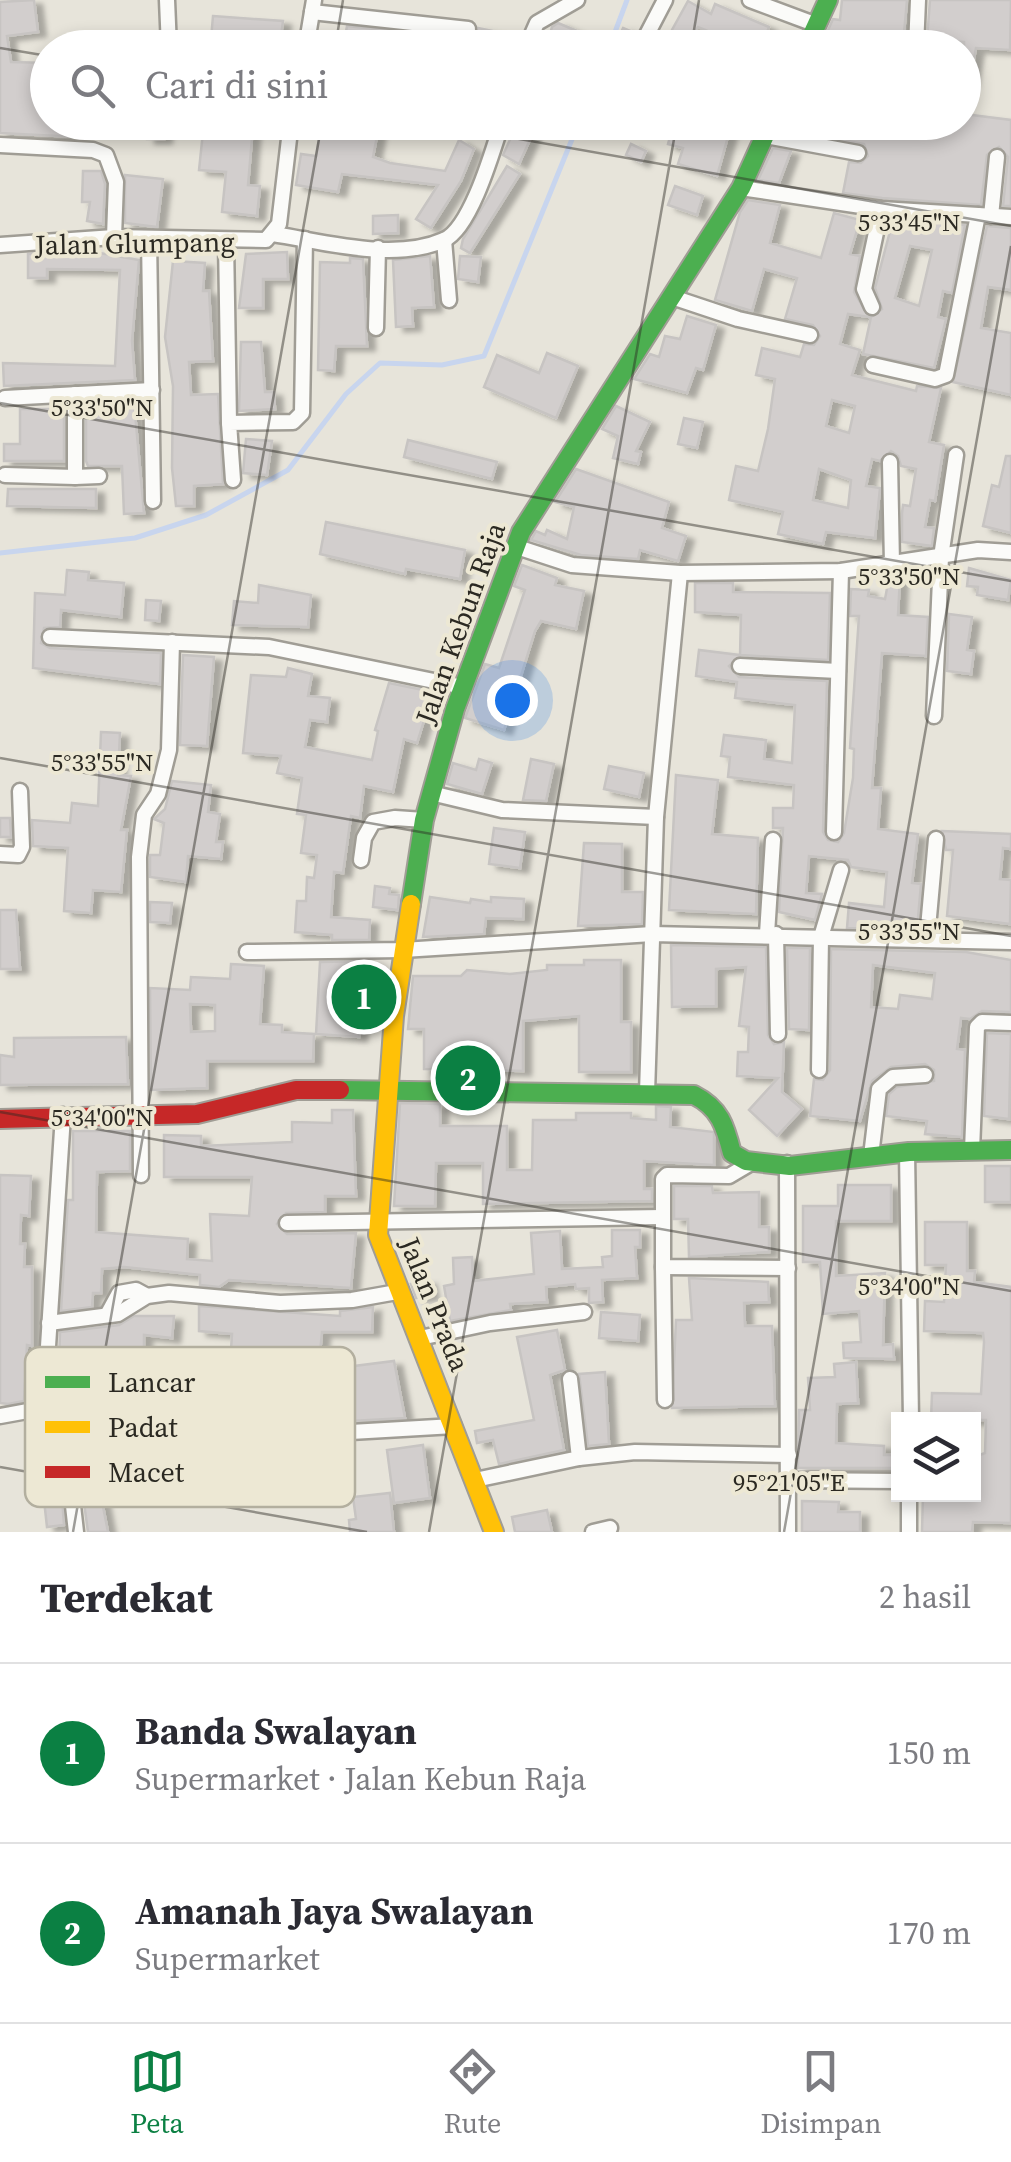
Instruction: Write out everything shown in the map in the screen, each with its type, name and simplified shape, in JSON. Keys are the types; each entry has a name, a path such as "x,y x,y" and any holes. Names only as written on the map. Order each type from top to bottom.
{"street":[{"path":"167,0 168,30"},
{"path":"534,30 537,23 578,0"},
{"path":"649,30 665,0"},
{"path":"750,0 817,25"},
{"path":"815,30 828,0"},
{"path":"917,30 918,0"},
{"path":"313,6 468,29"},
{"name":"Jalan Glumpang","path":"0,246 114,237 266,240 273,234 281,211 288,140"},
{"path":"273,234 378,248 444,240 458,228 478,189 496,140"},
{"name":"Jalan Kebun Raja","path":"387,1088 424,820 463,687 514,546 609,388 742,188 764,140"},
{"path":"809,140 858,152"},
{"path":"0,145 93,150 106,156 116,182 114,237"},
{"path":"873,365 935,379 946,374 997,157"},
{"path":"742,188 881,209 1011,218"},
{"path":"872,307 864,282 881,209"},
{"path":"149,238 153,501"},
{"path":"229,423 293,422 302,413 305,239"},
{"path":"444,240 449,300"},
{"path":"226,241 233,480"},
{"path":"376,328 378,248"},
{"path":"672,297 738,319 810,335"},
{"path":"5,398 152,390"},
{"path":"75,394 75,476"},
{"path":"934,716 941,557 956,455"},
{"path":"890,462 892,564"},
{"path":"6,475 99,476"},
{"path":"514,546 586,567 680,573 841,572 978,550 1011,552"},
{"path":"834,832 841,572"},
{"path":"647,1093 656,818 680,573"},
{"path":"50,637 269,647 463,687"},
{"path":"141,1174 139,857 144,815 158,794 170,750 172,642"},
{"path":"740,666 838,672"},
{"path":"0,854 18,855 22,847 20,791"},
{"path":"431,793 502,810 656,818"},
{"path":"361,860 364,838 373,822 424,820"},
{"path":"928,939 936,839"},
{"path":"772,840 778,1034"},
{"path":"819,1070 821,937 841,870"},
{"path":"247,952 404,950 652,934 1011,942"},
{"path":"972,1150 977,1027 982,1022 1011,1023"},
{"path":"871,1156 878,1089 893,1077 926,1076"},
{"name":"Jalan Prada","path":"387,1088 378,1220 380,1246 420,1338 494,1532"},
{"path":"0,1118 197,1114 240,1107 296,1090 647,1093 694,1096 712,1104 725,1124 732,1153 752,1163 907,1152 1011,1150"},
{"path":"48,1347 63,1115"},
{"path":"907,1152 911,1412"},
{"path":"666,1400 663,1179 667,1175 729,1176 752,1163"},
{"path":"787,1163 791,1480 788,1532"},
{"path":"287,1224 662,1217"},
{"path":"663,1267 788,1268"},
{"path":"49,1323 58,1318 107,1316 128,1310 148,1296 169,1293 255,1303 308,1303 397,1292"},
{"path":"420,1338 490,1323 584,1312"},
{"path":"570,1379 579,1458"},
{"path":"0,1416 25,1411"},
{"path":"355,1432 454,1426"},
{"path":"474,1480 579,1458 635,1452 790,1455"},
{"path":"791,1480 891,1481"},
{"path":"909,1502 909,1532"},
{"path":"73,1507 76,1532"},
{"path":"593,1532 610,1528"}],"building":[{"path":"34,0 38,30 7,36 11,62 30,63 30,135 0,133 0,2"},
{"path":"842,0 907,0 904,30 828,30 833,19 840,20"},
{"path":"930,0 1011,0 1010,50 981,48 981,30 928,30"},
{"path":"688,1 711,14 715,4 769,27 768,30 672,30"},
{"path":"213,16 283,21 282,30 212,30"},
{"path":"558,23 575,30 551,30"},
{"path":"347,26 383,30 346,30"},
{"path":"981,116 1011,120 1011,206 1003,206 1008,157 999,147 987,155 981,205 843,193 849,162 861,163 868,156 864,144 844,140 981,140"},
{"path":"202,140 252,140 248,185 260,186 257,216 222,212 226,172 199,170"},
{"path":"319,140 376,140 373,157 445,171 459,140 474,149 461,181 431,228 416,219 438,185 342,174 338,192 296,185 301,154 316,156"},
{"path":"510,140 530,140 519,164 503,155"},
{"path":"669,140 727,140 717,176 678,164 683,148 668,144"},
{"path":"631,144 646,151 641,162 626,155"},
{"path":"773,148 791,151 779,183 758,180"},
{"path":"507,166 520,174 470,253 461,248 463,239"},
{"path":"83,171 101,171 105,184 103,224 87,221 90,202 82,202"},
{"path":"125,175 163,179 157,227 125,223"},
{"path":"675,186 703,196 697,215 668,205"},
{"path":"748,200 780,205 770,243 821,258 834,213 860,220 850,254 860,256 854,292 869,317 848,314 840,344 860,350 852,375 916,391 917,386 941,388 929,442 944,445 935,501 930,500 925,527 934,528 932,546 902,542 903,505 910,506 916,469 901,466 898,456 891,451 880,461 872,459 866,486 880,488 875,538 826,532 823,544 778,534 783,512 729,500 736,466 758,471 768,429 775,379 756,375 762,348 800,357 804,344 814,345 820,336 813,325 785,319 797,278 764,269 752,311 715,300 740,212","holes":["832,400 855,406 849,433 826,426","819,469 851,480 848,508 813,500"]},
{"path":"398,215 398,233 373,234 373,216"},
{"path":"893,220 965,225 952,293 943,291 938,317 946,319 934,368 863,354 871,317 882,309 875,288","holes":["910,246 932,250 919,306 895,298"]},
{"path":"987,226 1011,228 1011,290 988,287 981,328 1011,333 1011,395 953,382"},
{"path":"83,250 139,260 132,341 135,380 4,386 3,363 115,366 120,270 47,269 47,278 28,278 28,254"},
{"path":"287,252 288,279 263,279 263,308 239,308 246,254"},
{"path":"430,256 434,307 412,308 413,326 396,327 393,260"},
{"path":"460,256 481,257 478,282 458,279"},
{"path":"350,258 363,259 367,346 336,346 334,371 318,370 320,262 350,263"},
{"path":"173,261 205,263 203,291 209,291 213,361 189,362 191,395 218,394 223,484 194,486 194,506 176,506 172,468 173,386 165,337"},
{"path":"687,316 716,325 703,370 696,368 687,393 634,379 650,354 659,357 665,336 680,339"},
{"path":"241,342 261,342 265,392 274,392 275,409 239,411"},
{"path":"547,353 578,366 556,418 484,387 497,355 539,373"},
{"path":"119,402 134,402 144,513 124,514 122,466 88,466 86,461 86,410 116,409"},
{"path":"616,406 650,422 636,451 641,452 638,464 613,458 618,436 602,429"},
{"path":"20,409 64,409 64,461 4,461 4,444 20,444"},
{"path":"684,418 703,422 697,448 678,444"},
{"path":"246,439 272,441 267,475 243,473"},
{"path":"408,440 497,462 492,479 404,457"},
{"path":"1006,456 1011,456 1011,533 983,526 992,485 999,487"},
{"path":"576,469 669,502 662,528 686,536 678,561 640,550 638,559 581,555 531,540 536,531 545,535 547,530 567,539 574,507 555,502"},
{"path":"8,489 96,489 96,508 7,506"},
{"path":"326,522 465,550 460,579 406,569 405,574 320,554"},
{"path":"522,565 557,578 555,585 584,591 576,629 541,621 535,631 504,730 465,718 485,664 499,668 525,590 514,586"},
{"path":"969,568 1011,580 1008,600 977,595 978,587 967,586"},
{"path":"67,570 89,572 88,580 124,583 121,617 61,610 60,627 44,628 41,643 50,648 161,653 160,684 33,668 35,593 65,595"},
{"path":"889,578 900,578 898,615 928,617 926,656 882,653 872,788 881,788 878,829 918,834 912,883 921,884 917,929 847,928 849,903 884,907 887,872 851,867 848,860 809,856 806,893 822,894 815,920 779,912 783,828 773,828 773,808 793,808 794,785 728,777 730,757 721,756 724,735 766,740 764,759 792,763 795,705 735,698 737,682 696,676 699,650 740,655 741,615 695,612 695,583 733,583 733,592 830,593 828,660 741,655 729,666 739,677 827,681 823,832 828,840 838,842 844,833 853,778 854,749 850,748 859,616 850,616 851,589 869,590 868,596 885,599"},
{"path":"259,585 311,595 308,627 232,625 234,601 258,603"},
{"path":"146,600 161,601 159,621 145,620"},
{"path":"949,614 972,617 967,650 974,651 971,674 947,671"},
{"path":"183,655 214,657 207,746 180,745"},
{"path":"288,668 312,674 308,696 330,698 327,722 310,720 305,747 372,760 378,731 375,730 389,683 433,692 417,743 404,739 393,792 364,786 360,818 351,816 343,873 334,872 331,917 370,920 369,940 332,940 332,935 295,932 297,901 306,901 307,877 314,878 317,855 301,853 306,815 297,814 302,778 277,773 281,756 243,753 251,675 286,677"},
{"path":"101,732 120,733 118,775 131,776 121,830 127,830 121,892 93,890 91,913 64,911 68,848 33,846 32,820 70,823 72,803 98,806"},
{"path":"479,759 492,763 482,794 447,784 453,763 476,770"},
{"path":"531,759 554,764 546,801 523,800"},
{"path":"609,766 644,773 639,797 604,789"},
{"path":"676,775 718,780 712,834 758,838 756,914 669,910"},
{"path":"172,781 211,785 208,812 220,814 216,842 223,842 221,859 188,856 186,882 150,877 150,855 160,855 164,823 154,819 165,809"},
{"path":"0,818 10,818 11,837 0,837"},
{"path":"494,828 525,832 520,868 489,864"},
{"path":"942,831 1011,834 1011,849 1003,848 1000,879 1011,880 1010,924 947,916 953,850 946,850"},
{"path":"584,843 622,844 622,892 643,892 642,924 578,926"},
{"path":"375,886 390,888 389,894 399,895 398,910 373,907"},
{"path":"430,897 470,903 471,899 491,902 491,897 524,899 523,919 486,918 484,934 423,937"},
{"path":"150,902 172,903 170,923 150,922"},
{"path":"0,910 16,910 20,969 0,969"},
{"path":"671,945 766,947 768,1035 774,1044 784,1042 782,1092 802,1109 777,1136 749,1110 778,1078 737,1076 738,1052 748,1052 749,1027 739,1026 746,967 716,969 716,1006 672,1007"},
{"path":"787,948 810,948 809,1030 789,1029"},
{"path":"831,949 966,952 1011,960 1011,1012 982,1011 970,1019 961,1018 957,1049 965,1050 962,1137 925,1134 927,1121 886,1116 889,1094 897,1087 934,1081 934,1070 925,1064 891,1067 872,1081 860,1121 810,1116 814,1079 823,1080 830,1070","holes":["873,965 935,973 932,999 900,995 898,1009 871,1007"]},
{"path":"584,960 621,960 621,1022 631,1022 631,1072 579,1072 579,1016 523,1021 523,1071 424,1069 424,1029 408,1029 413,976 461,976 467,970 510,974 547,970 547,965 584,965"},
{"path":"364,961 359,1037 316,1034 320,962"},
{"path":"231,964 264,966 260,1024 282,1025 282,1032 314,1034 313,1061 207,1061 207,1088 151,1090 150,988 190,990 191,977 230,979","holes":["190,1004 215,1005 215,1031 191,1032"]},
{"path":"987,1033 1011,1034 1009,1119 984,1116"},
{"path":"126,1037 128,1084 0,1085 0,1055 14,1057 14,1038"},
{"path":"400,1103 440,1104 440,1126 507,1126 507,1170 532,1170 533,1120 576,1120 576,1113 631,1113 631,1118 656,1120 656,1106 671,1107 670,1127 714,1132 714,1165 644,1161 644,1189 652,1189 652,1201 483,1204 483,1163 436,1163 435,1206 394,1206"},
{"path":"332,1110 353,1110 356,1196 325,1196 325,1212 286,1213 277,1224 287,1234 356,1233 351,1288 229,1280 219,1287 200,1285 200,1275 124,1267 102,1269 101,1293 93,1293 92,1307 61,1311 68,1200 73,1200 73,1131 130,1131 130,1171 97,1172 96,1232 188,1239 187,1259 212,1261 210,1214 249,1216 252,1177 164,1177 164,1135 201,1136 201,1146 292,1142 292,1122 332,1123"},
{"path":"985,1166 1011,1166 1011,1202 985,1202"},
{"path":"0,1175 31,1176 29,1216 21,1215 20,1244 25,1244 24,1267 32,1267 32,1346 25,1347 24,1401 0,1403"},
{"path":"838,1185 891,1185 891,1221 836,1221 836,1276 885,1273 883,1345 893,1344 894,1359 844,1358 843,1343 861,1342 859,1311 823,1314 820,1262 803,1262 803,1206 838,1206"},
{"path":"674,1186 712,1186 713,1193 759,1192 759,1227 769,1227 769,1252 689,1257 688,1219 674,1219"},
{"path":"925,1222 967,1222 967,1271 975,1271 974,1282 1011,1287 1011,1523 973,1522 972,1532 922,1532 923,1502 981,1502 986,1420 981,1420 981,1412 931,1412 932,1393 981,1394 984,1342 983,1333 924,1331 925,1301 944,1302 946,1265 925,1265"},
{"path":"612,1230 640,1230 640,1247 635,1247 637,1278 602,1280 603,1302 589,1303 589,1288 576,1289 575,1284 546,1287 547,1302 510,1304 511,1310 450,1321 444,1286 454,1284 453,1258 472,1257 473,1281 534,1274 531,1233 560,1231 562,1269 603,1267 602,1257 612,1256"},
{"path":"689,1278 768,1282 769,1302 744,1303 745,1326 772,1326 775,1406 672,1408 676,1320 692,1320"},
{"path":"428,1280 431,1295 416,1298 411,1284"},
{"path":"199,1306 340,1316 340,1311 373,1307 372,1332 322,1332 321,1347 231,1347 232,1334 199,1331"},
{"path":"601,1312 640,1315 638,1341 599,1338"},
{"path":"134,1316 174,1316 172,1338 144,1335 144,1347 60,1347 60,1332 119,1325"},
{"path":"557,1330 565,1370 550,1375 564,1450 499,1464 493,1440 477,1443 475,1431 534,1420 517,1337"},
{"path":"394,1361 405,1418 355,1421 355,1366"},
{"path":"856,1362 858,1403 837,1404 836,1443 884,1446 884,1455 891,1455 891,1468 798,1468 799,1410 810,1410 808,1378 835,1377 834,1364"},
{"path":"605,1372 609,1444 588,1446 579,1374"},
{"path":"423,1445 430,1498 394,1503 387,1450"},
{"path":"390,1493 394,1532 350,1532 349,1520 356,1519 355,1497"},
{"path":"802,1501 839,1502 838,1512 860,1512 860,1532 802,1532"},
{"path":"45,1507 63,1507 64,1525 47,1527"},
{"path":"85,1507 103,1507 108,1532 88,1532"},
{"path":"547,1510 552,1532 515,1532 512,1517"}],"waterway":[{"path":"616,30 627,0"},
{"path":"0,553 135,538 206,515 288,470 346,394 380,363 442,365 484,356 572,140"}],"traffic: fast":[{"path":"814,30 828,0"},
{"path":"411,904 424,820 455,709 521,532 741,188 763,140"},
{"path":"340,1090 694,1095 720,1119 732,1153 746,1161 790,1166 909,1152 1011,1150"}],"traffic: slow":[{"path":"411,904 394,1016 378,1235 494,1532"}],"traffic: jam":[{"path":"0,1119 197,1114 296,1090 340,1090"}],"place":[{"name":"Banda Swalayan","path":"364,997"},
{"name":"Amanah Jaya Swalayan","path":"468,1078"}]}
